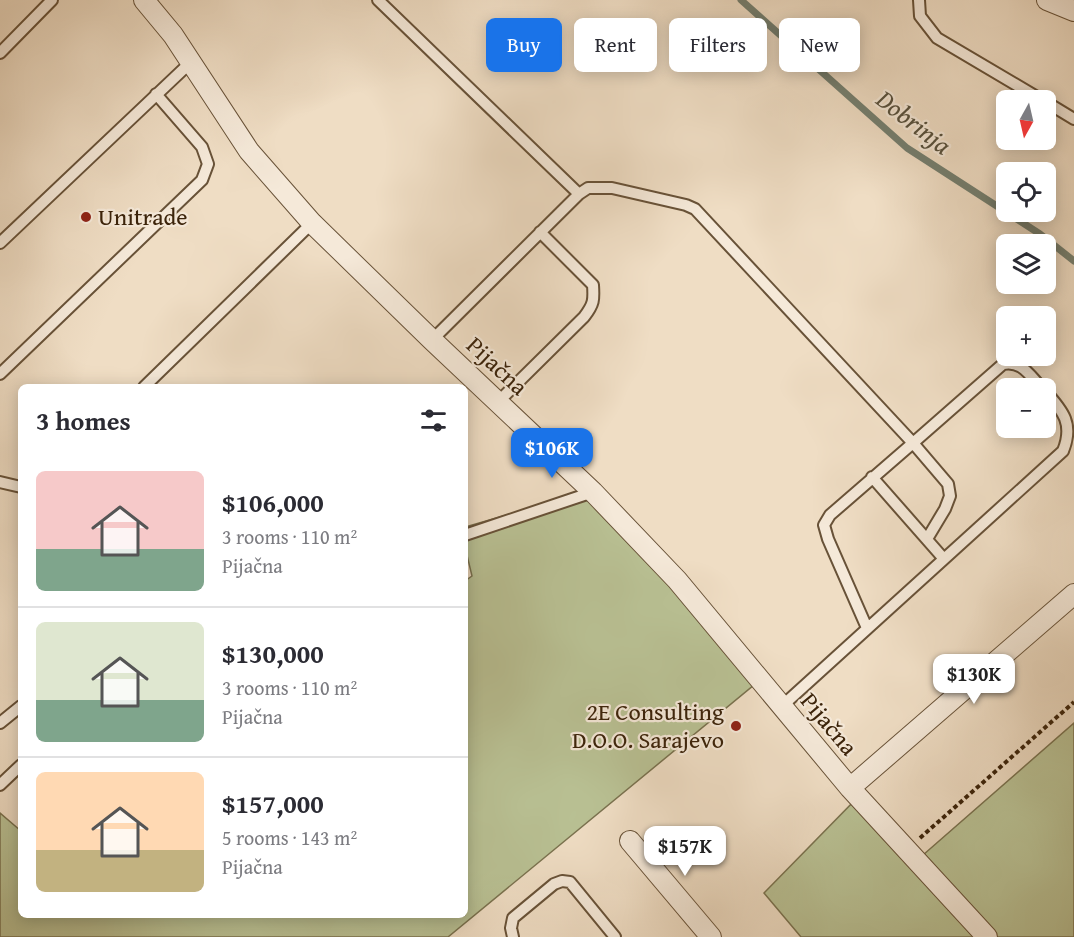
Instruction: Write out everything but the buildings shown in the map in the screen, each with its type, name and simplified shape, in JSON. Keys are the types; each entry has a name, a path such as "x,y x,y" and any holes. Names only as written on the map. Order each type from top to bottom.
{"street":[{"name":"Pijačna","path":"144,0 173,35 249,151 312,223 593,492 677,580 850,788 987,937"},
{"path":"1047,0 1074,11"},
{"name":"Pijačna","path":"850,788 1074,594"},
{"path":"630,841 711,937"}],"lane":[{"path":"0,52 52,0"},
{"path":"378,0 579,194"},
{"path":"920,0 920,16 937,38 1025,90"},
{"path":"0,243 191,62"},
{"path":"0,374 202,180 208,164 202,147 156,94"},
{"path":"1056,108 1074,119"},
{"path":"432,340 540,232 588,188 612,188 686,205 695,209 948,483 950,496 927,539"},
{"path":"147,384 312,223"},
{"path":"498,402 576,325 592,306 594,297 592,285 540,232"},
{"path":"867,628 828,539 824,525 830,515 1003,364 1011,362 1022,366 1033,378"},
{"path":"781,707 1063,451 1068,443 1070,430 1068,417 1056,403"},
{"path":"872,477 944,559"},
{"path":"0,482 18,486"},
{"path":"468,534 593,492"},
{"path":"0,723 18,708"},
{"path":"0,785 18,768"},
{"path":"513,937 511,928 513,918 554,884 562,881 570,882 615,937"}],"path":[{"path":"906,850 1074,702"}],"green space":[{"path":"591,491 765,676 448,937 0,937 0,813 18,828 18,918 468,918 468,579 472,576 468,559 468,526"},
{"path":"1074,723 1074,937 801,937 764,893 862,793 915,862"}],"waterway":[{"name":"Dobrinja","path":"741,0 907,148 1040,234 1074,261"}],"place":[{"name":"Unitrade","path":"86,217"},
{"name":"2E Consulting D.O.O. Sarajevo","path":"736,726"}]}
